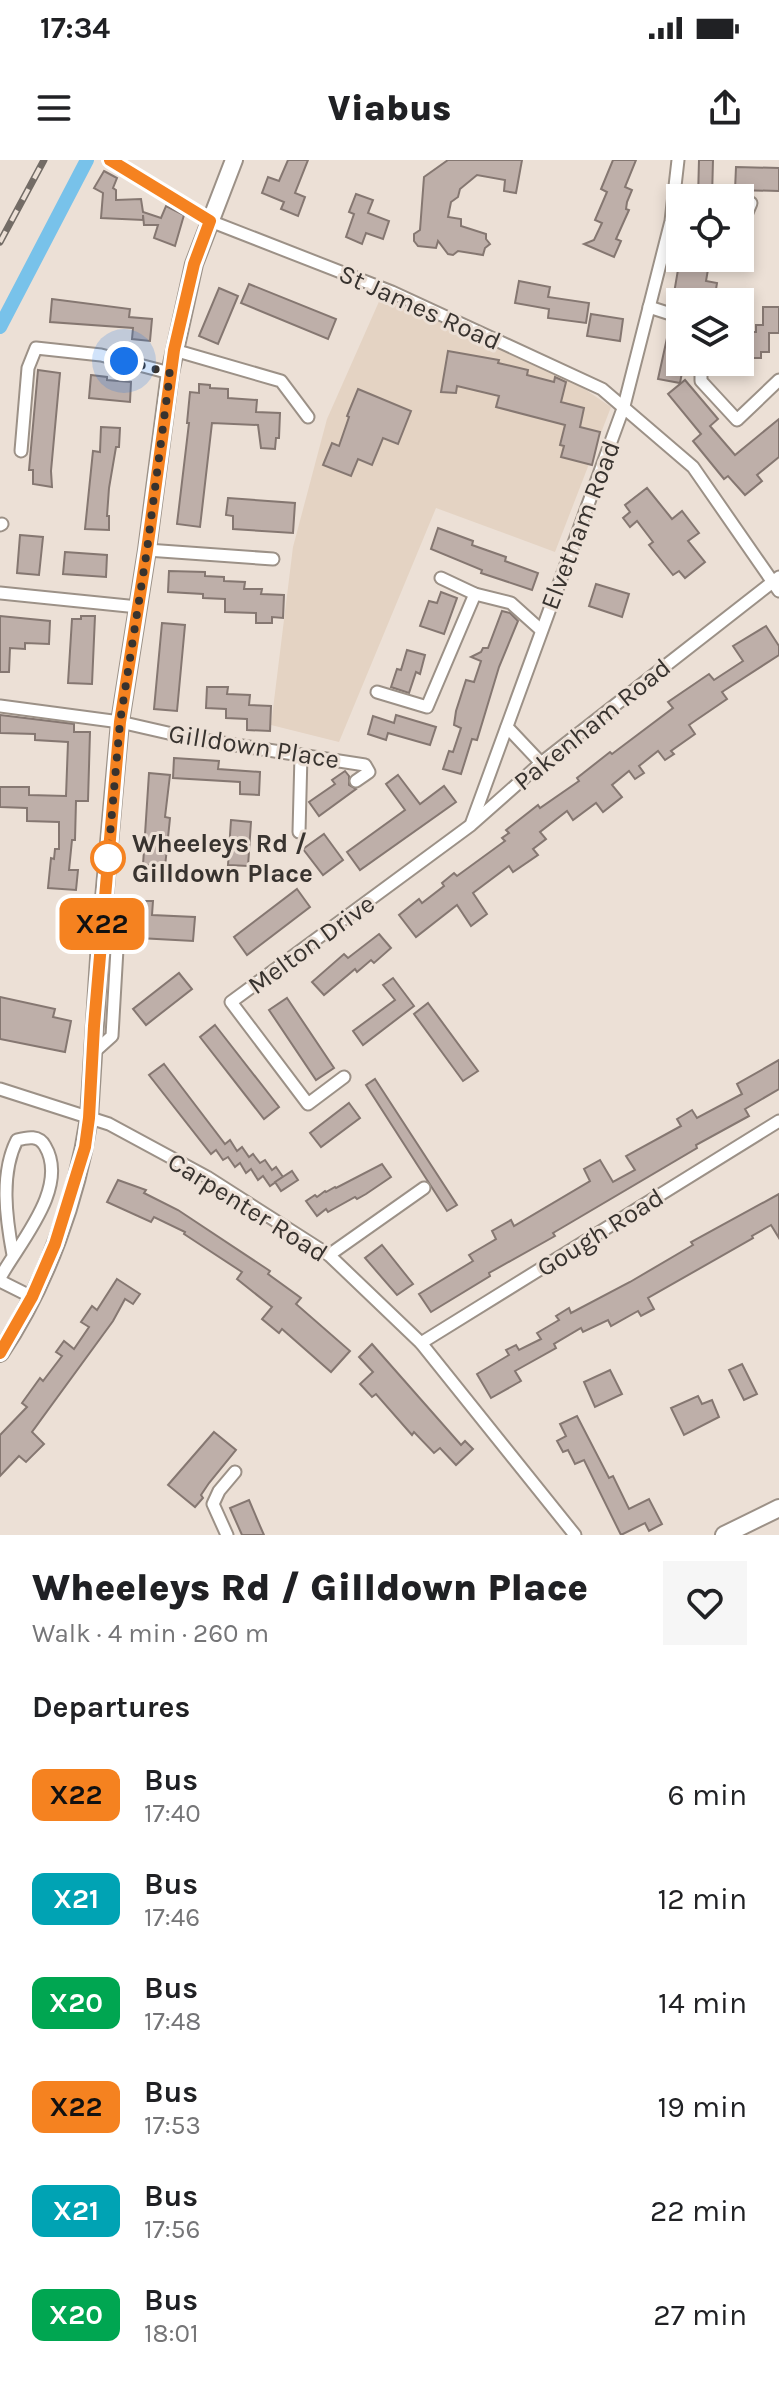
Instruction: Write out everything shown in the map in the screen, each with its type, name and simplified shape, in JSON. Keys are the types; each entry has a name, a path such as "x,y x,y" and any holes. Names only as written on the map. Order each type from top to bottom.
{"street":[{"name":"St James Road","path":"110,160 210,221 392,292 602,389 693,467 777,583"},
{"path":"0,1353 32,1297 55,1244 85,1147 120,722 170,373 194,264 234,160"},
{"name":"Elvetham Road","path":"677,184 678,160"},
{"name":"Elvetham Road","path":"471,825 624,406 666,253"},
{"path":"649,307 666,312"},
{"path":"21,451 28,368 36,348 101,355 170,373"},
{"path":"174,350 281,381 308,417"},
{"path":"701,376 701,381 737,420 779,380"},
{"path":"147,550 273,559"},
{"path":"441,578 475,594 511,603 541,630"},
{"name":"Pakenham Road","path":"412,867 471,825 541,763 777,583"},
{"path":"0,593 138,607"},
{"path":"377,692 427,707 475,594"},
{"name":"Gilldown Place","path":"0,706 120,722 190,738 365,765 369,772 356,781"},
{"path":"507,727 541,763"},
{"path":"299,832 301,755"},
{"name":"Melton Drive","path":"344,1077 308,1104 231,1002 412,867"},
{"name":"Carpenter Road","path":"0,1089 109,1124 207,1177 329,1255 421,1343 575,1535"},
{"name":"Gough Road","path":"421,1343 779,1121"},
{"path":"13,1255 5,1215 7,1161 17,1140 38,1138 45,1144 51,1180 41,1212 0,1280 32,1297"},
{"path":"329,1255 424,1188"},
{"path":"227,1535 213,1504 219,1491 235,1472"},
{"path":"724,1535 779,1508"}],"shaded area":[{"path":"381,297 567,377 611,407 555,552 436,508 339,742 271,725 293,547 327,419"}],"building":[{"path":"288,160 308,160 295,193 305,197 298,216 281,209 284,202 262,193 268,177 279,181"},
{"path":"448,160 522,160 516,193 504,191 505,180 477,175 460,189 458,197 451,202 448,217 461,219 461,226 486,234 490,244 483,255 458,251 448,254 438,241 436,248 418,246 414,241 414,234 420,230 424,177"},
{"path":"613,160 636,160 625,187 632,190 627,202 626,209 629,210 616,239 621,241 614,257 584,244 594,240 602,223 595,220 607,192 601,189"},
{"path":"699,160 713,160 712,184 698,184"},
{"path":"736,167 779,168 779,191 754,190 754,184 735,184"},
{"path":"104,171 117,178 113,188 116,190 116,200 141,199 143,212 161,218 166,206 184,215 175,246 154,238 158,225 144,225 143,215 143,220 101,218 103,193 94,188"},
{"path":"356,194 373,200 368,213 389,221 383,239 366,233 362,244 346,237 354,214 349,212"},
{"path":"678,272 708,272 706,281 717,283 716,288 675,288"},
{"path":"519,281 550,287 548,297 589,303 586,323 548,318 549,309 515,303"},
{"path":"249,284 336,319 328,339 241,303"},
{"path":"219,288 238,296 218,344 199,336"},
{"path":"52,299 130,309 129,317 152,319 150,341 132,339 133,328 50,322"},
{"path":"763,307 779,307 779,333 769,333 769,352 761,352 761,358 754,358 754,332 756,325 763,325"},
{"path":"591,314 623,319 620,341 587,336"},
{"path":"666,343 666,376 681,376 680,383 658,379"},
{"path":"448,351 499,360 498,363 528,370 527,375 554,382 555,377 566,382 561,402 584,408 580,427 600,432 592,465 561,457 564,446 560,445 565,425 496,407 499,396 457,386 456,393 441,392"},
{"path":"38,370 60,373 52,487 33,484 33,470 29,470"},
{"path":"91,375 131,382 130,402 89,398"},
{"path":"685,380 718,419 710,426 735,455 779,419 779,457 757,475 762,481 745,495 728,476 724,479 693,441 701,434 668,394"},
{"path":"199,384 228,389 228,398 257,400 256,412 280,413 279,438 276,438 275,449 261,448 258,425 212,423 200,527 177,524 190,392 199,393"},
{"path":"358,389 411,411 398,444 383,438 372,465 358,459 351,476 323,465 332,443 339,446"},
{"path":"101,427 120,428 119,447 116,447 109,488 109,530 85,529 93,451 100,452"},
{"path":"647,488 672,519 682,511 699,533 688,541 705,562 685,578 679,571 673,575 649,545 653,542 637,521 630,527 623,518 630,512 625,505"},
{"path":"228,498 295,503 293,533 233,529 233,516 226,515"},
{"path":"438,528 506,557 505,561 538,573 532,590 481,573 482,570 431,549"},
{"path":"20,535 43,537 39,575 17,573"},
{"path":"65,552 107,555 106,577 63,574"},
{"path":"169,571 205,572 205,576 224,577 224,581 245,582 244,589 262,589 261,594 284,595 283,618 272,617 272,623 256,623 256,613 225,612 225,599 168,592"},
{"path":"596,584 629,594 622,617 589,606"},
{"path":"441,592 457,598 444,634 420,626 429,601 437,603"},
{"path":"502,611 510,613 518,621 499,667 477,740 472,739 461,774 443,769 461,728 454,725 466,680 474,682 481,661 471,657 488,648"},
{"path":"0,616 50,621 49,644 25,643 25,649 10,648 9,672 0,672"},
{"path":"81,616 95,616 92,684 68,683 72,619 81,619"},
{"path":"162,623 185,625 177,711 154,709"},
{"path":"766,626 779,646 779,655 722,692 727,699 689,725 695,734 671,751 674,754 665,760 658,751 639,766 644,773 635,779 629,771 612,785 622,797 603,812 596,803 573,820 567,811 540,832 546,839 533,849 538,855 513,872 509,866 473,893 487,914 471,926 457,905 416,937 399,915 419,899 422,903 444,886 442,883 454,873 457,876 505,841 502,838 509,833 506,830 538,805 540,808 579,781 577,778 610,752 612,754 673,708 668,702 709,674 714,680 743,661 733,646"},
{"path":"407,650 425,655 420,674 416,672 409,693 391,687 397,669 401,670"},
{"path":"207,687 228,687 227,694 250,695 249,705 271,706 270,731 247,730 247,719 226,718 226,709 206,708"},
{"path":"0,715 74,724 74,732 90,732 88,801 76,801 75,840 72,840 69,870 78,870 76,890 48,888 51,858 54,859 55,849 59,849 59,822 27,821 27,808 0,807 0,787 29,787 29,795 66,796 68,742 35,740 35,734 0,733"},
{"path":"396,715 436,727 430,745 388,733 386,740 368,734 373,716 394,723"},
{"path":"174,758 219,761 218,769 260,772 259,795 240,794 240,782 173,778"},
{"path":"345,771 349,776 349,785 356,789 319,816 309,802 335,784 332,780"},
{"path":"149,773 170,775 165,817 170,818 165,867 143,865"},
{"path":"398,775 420,804 444,786 456,802 360,870 347,852 405,810 386,784"},
{"path":"231,820 251,822 248,866 228,865"},
{"path":"324,834 343,860 323,875 303,849"},
{"path":"297,889 310,907 247,955 234,937"},
{"path":"142,901 153,901 152,915 195,917 193,941 139,938"},
{"path":"379,934 391,948 374,963 371,960 357,972 355,969 324,995 312,982 344,954 348,958"},
{"path":"179,973 192,989 146,1025 133,1009"},
{"path":"393,978 414,1006 363,1045 353,1031 395,1000 383,985"},
{"path":"0,997 55,1009 53,1017 71,1021 65,1052 0,1039"},
{"path":"287,998 334,1068 316,1080 269,1010"},
{"path":"428,1003 478,1071 463,1081 414,1014"},
{"path":"215,1025 279,1107 264,1119 200,1037"},
{"path":"779,1060 779,1089 745,1109 749,1116 553,1233 555,1236 489,1273 490,1276 431,1312 419,1294 473,1261 469,1255 496,1239 492,1231 511,1220 514,1226 590,1181 584,1169 600,1160 613,1182 635,1170 626,1156 681,1126 677,1119 692,1110 697,1118 742,1094 737,1084"},
{"path":"164,1064 225,1144 230,1140 237,1151 242,1147 249,1157 253,1154 260,1163 265,1160 272,1170 276,1167 283,1177 270,1186 263,1176 258,1180 251,1169 246,1173 240,1163 235,1167 228,1157 223,1160 216,1150 211,1154 149,1075"},
{"path":"375,1079 457,1205 447,1211 366,1085"},
{"path":"349,1103 360,1118 321,1147 310,1133"},
{"path":"382,1164 391,1177 357,1199 355,1197 328,1212 326,1209 317,1216 306,1201 315,1195 317,1197"},
{"path":"292,1171 298,1180 281,1191 275,1182"},
{"path":"118,1180 146,1190 144,1193 178,1210 270,1271 268,1274 301,1298 296,1304 350,1351 331,1372 282,1329 279,1333 262,1319 272,1307 237,1279 242,1272 185,1232 154,1217 151,1222 107,1202"},
{"path":"779,1194 779,1238 771,1225 648,1298 654,1309 641,1316 638,1311 611,1326 608,1320 583,1332 581,1328 554,1344 556,1348 515,1371 521,1381 491,1398 477,1374 509,1355 506,1350 516,1345 519,1350 541,1339 537,1333 559,1320 556,1316 569,1308 571,1313 630,1282 693,1245 691,1242"},
{"path":"382,1245 413,1284 397,1295 365,1258"},
{"path":"117,1279 140,1294 133,1304 125,1299 113,1321 32,1432 44,1444 26,1462 19,1456 0,1476 0,1435 27,1407 22,1403 40,1378 43,1381 62,1356 56,1352 64,1341 74,1349 89,1327 81,1322 92,1306 97,1310"},
{"path":"372,1344 461,1445 465,1441 473,1449 456,1465 440,1448 434,1453 414,1432 412,1435 376,1394 372,1397 360,1384 373,1372 359,1357"},
{"path":"742,1364 757,1394 744,1400 729,1370"},
{"path":"610,1370 622,1394 595,1407 584,1382"},
{"path":"698,1396 702,1404 712,1400 719,1417 684,1435 671,1408"},
{"path":"577,1416 629,1509 649,1499 662,1524 649,1531 645,1523 621,1535 584,1460 575,1464 568,1450 563,1452 557,1441 566,1436 560,1424"},
{"path":"214,1432 236,1450 209,1483 195,1507 168,1485"},
{"path":"249,1500 264,1535 242,1535 230,1508"}],"waterway":[{"path":"0,327 87,160"}],"railway":[{"path":"0,242 44,160"}],"bus line":[{"name":"X22","path":"0,1353 32,1297 55,1244 85,1147 120,722 174,350 194,264 210,221 110,160"}],"place":[{"name":"Wheeleys Rd / Gilldown Place","path":"108,858"}],"route":[{"path":"108,858 120,722 170,373 124,361"}]}
